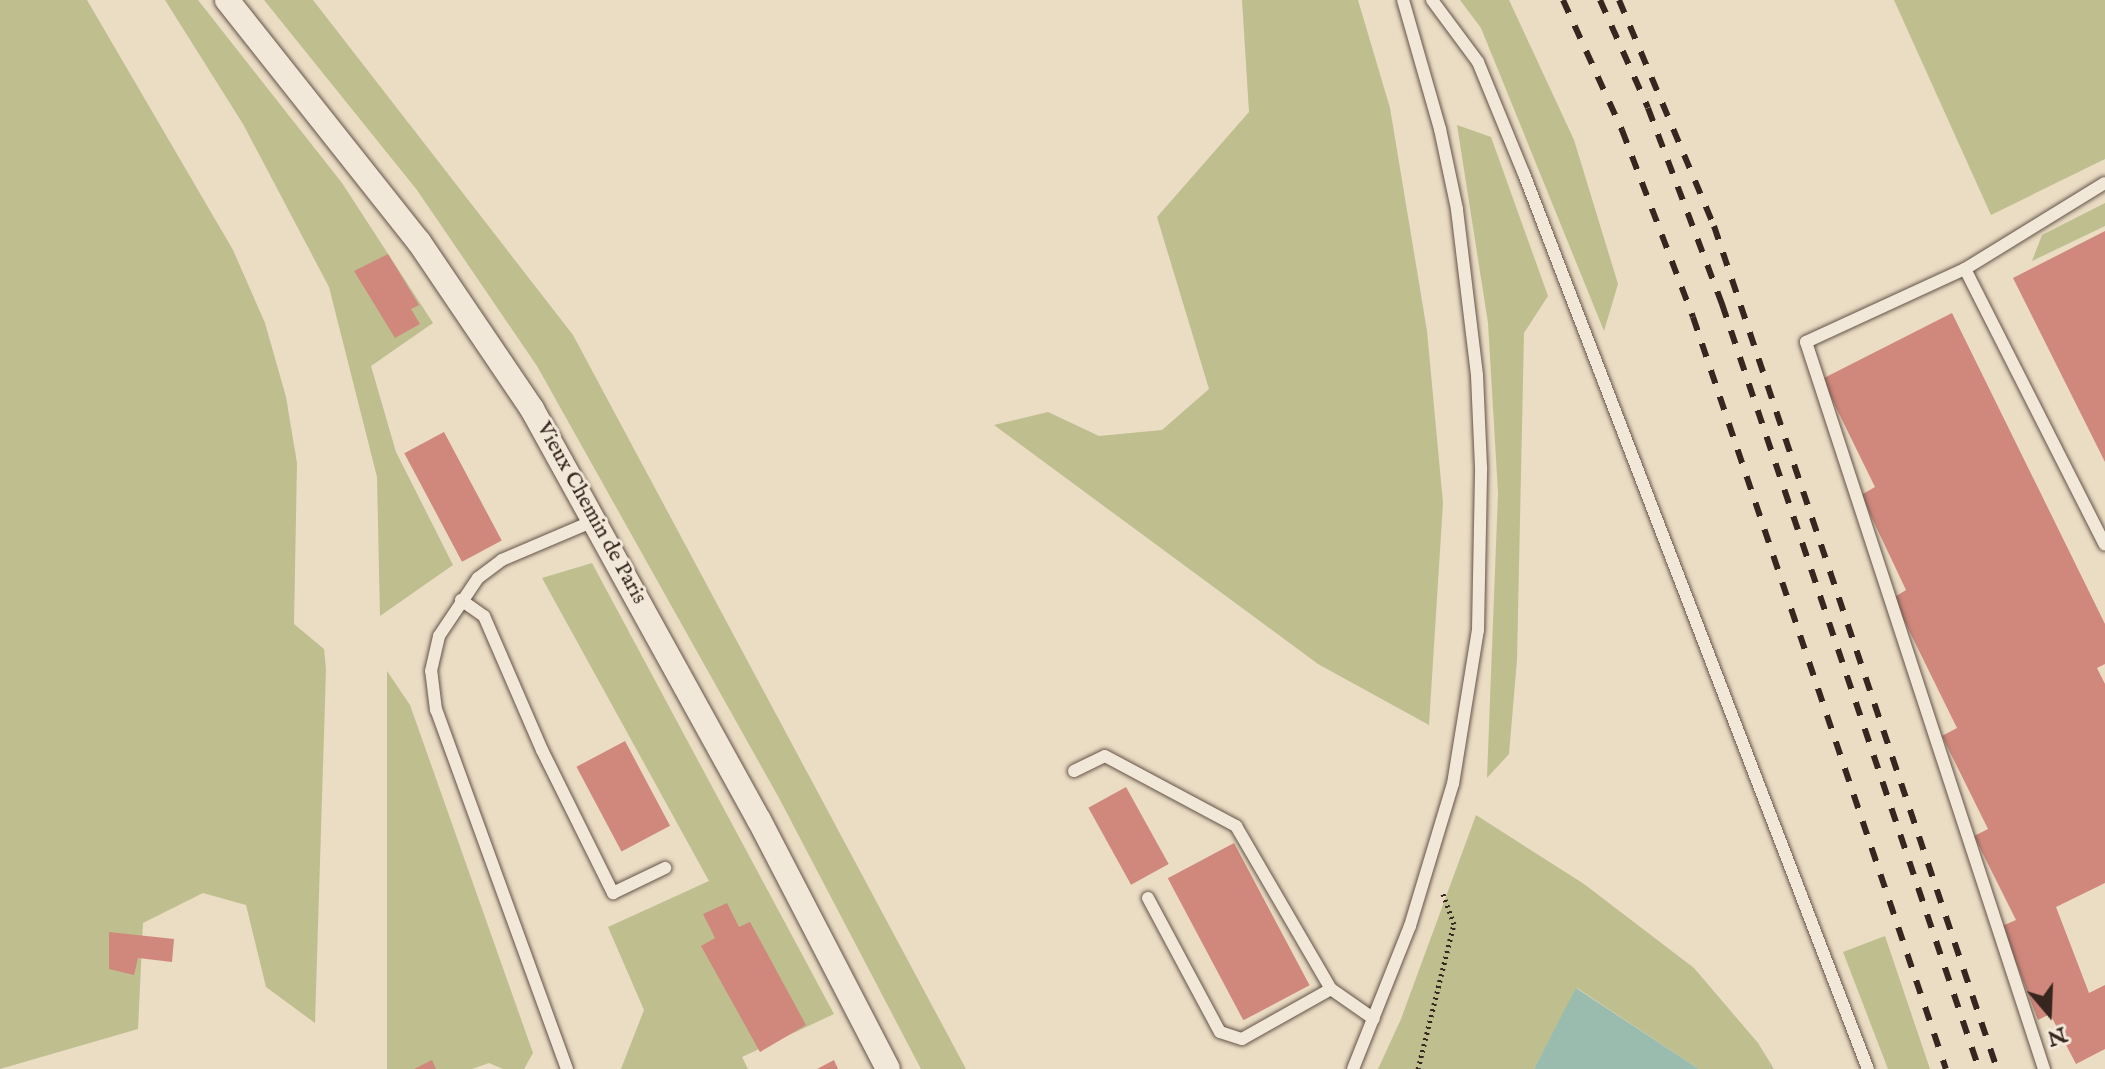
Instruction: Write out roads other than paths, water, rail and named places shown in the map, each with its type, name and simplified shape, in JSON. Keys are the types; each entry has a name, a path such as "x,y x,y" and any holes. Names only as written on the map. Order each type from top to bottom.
{"street":[{"name":"Vieux Chemin de Paris","path":"227,0 419,242 532,409 596,520 781,861 888,1069"}],"lane":[{"path":"1353,1069 1410,926 1453,784 1478,630 1481,467 1477,375 1457,209 1440,129 1403,0"},
{"path":"1432,0 1478,62 1524,174 1868,1069"},
{"path":"2044,1069 1806,342 1965,269 2105,183"},
{"path":"1965,269 2105,545"},
{"path":"567,1069 436,710 431,671 439,636 478,578 502,560 596,520"},
{"path":"461,600 484,616 542,750 613,893 665,868"},
{"path":"1074,771 1105,756 1236,826 1331,989 1374,1019"},
{"path":"1148,898 1220,1032 1242,1039 1331,989"}],"railway":[{"path":"1563,0 1622,130 1693,317 1946,1069"},
{"path":"1600,0 1648,108 1722,304 1979,1069"},
{"path":"1619,0 1714,226 1997,1069"}]}
